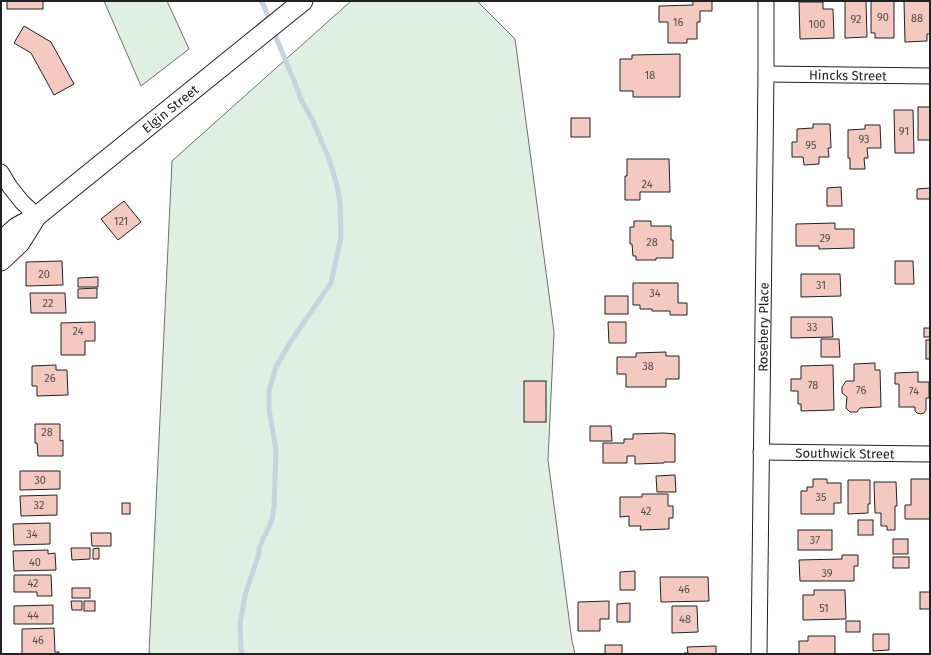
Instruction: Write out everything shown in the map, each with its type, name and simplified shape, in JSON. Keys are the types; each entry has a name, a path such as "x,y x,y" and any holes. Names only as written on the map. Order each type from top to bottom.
{"street":[{"name":"Elgin Street","path":"37,216 303,1"},
{"name":"Rosebery Place","path":"759,654 766,1"},
{"name":"Hincks Street","path":"766,74 930,76"},
{"path":"1,172 10,187 22,202 37,216"},
{"path":"1,241 17,227 37,216"},
{"path":"1,260 20,244 37,216"},
{"name":"Southwick Street","path":"761,452 930,454"}],"green space":[{"path":"104,1 167,1 189,49 141,86"},
{"path":"351,1 477,1 515,39 554,332 548,460 575,654 149,654 172,161"}],"building":[{"path":"7,1 43,1 43,9 7,9"},
{"path":"693,1 712,1 712,11 700,11 700,22 697,22 697,39 687,39 687,43 668,43 668,22 659,22 659,6 693,5"},
{"path":"845,1 866,1 867,37 845,38"},
{"path":"871,1 894,1 894,38 875,38 875,33 871,33"},
{"path":"904,1 930,1 930,34 927,34 927,41 905,42"},
{"path":"799,2 823,2 823,9 833,9 834,38 800,39"},
{"path":"24,26 51,42 74,84 54,95 31,53 14,43"},
{"path":"680,54 680,97 633,97 633,91 620,91 620,59 632,59 632,55"},
{"path":"918,107 930,107 930,140 918,140"},
{"path":"894,110 913,110 914,153 895,153"},
{"path":"571,118 590,118 590,137 571,137"},
{"path":"813,124 830,124 831,148 828,148 829,157 819,157 819,164 804,165 803,157 792,157 792,142 797,142 797,129 813,128"},
{"path":"865,125 880,125 881,148 867,148 868,158 864,158 865,169 850,169 850,158 848,158 848,130 865,129"},
{"path":"627,159 669,159 670,192 640,192 640,200 625,200"},
{"path":"841,187 842,206 827,206 827,188"},
{"path":"930,188 930,199 917,199 917,189"},
{"path":"124,201 141,222 118,240 101,219"},
{"path":"634,221 651,221 651,226 671,226 673,258 636,260 636,256 633,256 632,244 630,244 630,227 634,227"},
{"path":"835,223 835,229 854,229 854,248 819,249 819,246 796,246 796,224"},
{"path":"62,261 63,285 26,286 26,262"},
{"path":"895,261 913,261 914,284 895,284"},
{"path":"801,274 840,274 841,296 801,297"},
{"path":"98,277 98,287 78,287 78,278"},
{"path":"633,283 678,283 678,303 687,303 687,315 670,315 670,311 652,311 652,309 640,309 640,305 633,305"},
{"path":"97,288 97,298 78,298 78,289"},
{"path":"30,293 65,293 66,313 31,313"},
{"path":"605,296 628,296 628,314 605,314"},
{"path":"791,317 832,317 833,337 791,338"},
{"path":"95,322 95,341 85,341 85,355 61,355 61,323"},
{"path":"608,322 626,322 626,343 609,343"},
{"path":"924,328 930,328 930,337 924,337"},
{"path":"821,339 839,339 840,357 821,357"},
{"path":"926,340 930,340 930,359 926,359"},
{"path":"666,352 666,356 679,356 679,379 666,379 666,387 626,387 626,374 617,374 617,357 636,357 636,353"},
{"path":"875,363 875,370 880,370 881,407 860,408 857,412 850,412 846,408 847,397 842,393 842,387 846,381 854,381 854,364"},
{"path":"56,365 56,370 67,370 68,395 37,396 37,386 32,386 32,366"},
{"path":"833,365 834,410 801,411 801,404 798,404 798,391 791,391 791,379 801,379 801,366"},
{"path":"918,372 918,382 929,382 929,398 926,398 926,410 921,414 915,411 915,407 899,407 899,384 895,384 895,373"},
{"path":"524,381 546,381 546,422 524,422"},
{"path":"35,424 60,424 60,441 63,440 63,456 38,456 37,443 35,443"},
{"path":"590,426 611,426 612,441 590,441"},
{"path":"633,434 675,434 675,462 635,464 635,456 627,456 627,463 603,463 603,443 624,443 624,439 633,439"},
{"path":"20,471 60,471 60,489 20,490"},
{"path":"675,475 676,492 657,492 656,476"},
{"path":"813,479 827,479 827,483 841,483 841,503 834,503 834,514 801,514 801,491 807,491 807,487 813,487"},
{"path":"911,479 930,479 930,519 905,519 905,505 911,505"},
{"path":"848,480 870,480 870,504 868,504 868,513 848,514"},
{"path":"874,482 896,482 897,506 895,506 895,530 887,530 887,526 881,526 881,513 875,513"},
{"path":"642,494 668,494 668,506 673,506 673,518 669,518 669,529 640,530 641,526 629,526 629,516 620,517 620,497 642,497"},
{"path":"57,495 57,515 21,516 20,496"},
{"path":"122,503 130,503 130,514 122,514"},
{"path":"858,520 873,520 873,535 858,535"},
{"path":"50,523 50,544 14,545 13,524"},
{"path":"798,530 832,530 832,550 798,550"},
{"path":"91,533 111,533 111,546 92,546"},
{"path":"893,539 908,539 908,554 893,554"},
{"path":"71,548 90,548 90,559 72,560"},
{"path":"99,548 99,559 93,559 93,549"},
{"path":"48,550 48,554 55,553 56,570 14,571 13,551"},
{"path":"842,555 858,555 858,566 854,566 854,581 800,581 799,560 842,559"},
{"path":"893,557 909,557 909,568 893,568"},
{"path":"635,571 635,590 620,590 620,572"},
{"path":"14,575 51,575 52,596 37,596 37,592 14,592"},
{"path":"660,577 708,577 709,601 661,602"},
{"path":"72,588 90,588 90,598 72,598"},
{"path":"814,590 845,590 846,619 803,620 803,595 814,595"},
{"path":"920,592 930,592 930,609 920,609"},
{"path":"71,601 82,601 82,610 72,610"},
{"path":"84,601 95,601 95,611 84,611"},
{"path":"609,601 609,619 600,619 600,631 578,631 578,602"},
{"path":"630,603 630,622 617,622 617,604"},
{"path":"53,605 53,624 14,624 14,606"},
{"path":"672,606 697,606 698,632 672,633"},
{"path":"846,621 860,621 860,632 846,632"},
{"path":"54,628 55,652 59,652 59,654 22,654 22,629"},
{"path":"873,634 889,634 889,650 873,651"},
{"path":"808,636 835,636 835,654 799,654 799,641 808,641"},
{"path":"605,645 622,645 622,654 605,654"},
{"path":"716,646 716,654 684,654 688,653 687,647"}],"waterway":[{"path":"261,1 270,22"},
{"path":"242,654 240,624 245,595 259,553 259,548 272,520 274,507 276,450 269,409 269,391 276,367 291,341 331,283 341,237 340,203 337,185 329,159 313,121 300,98 273,30"}]}
